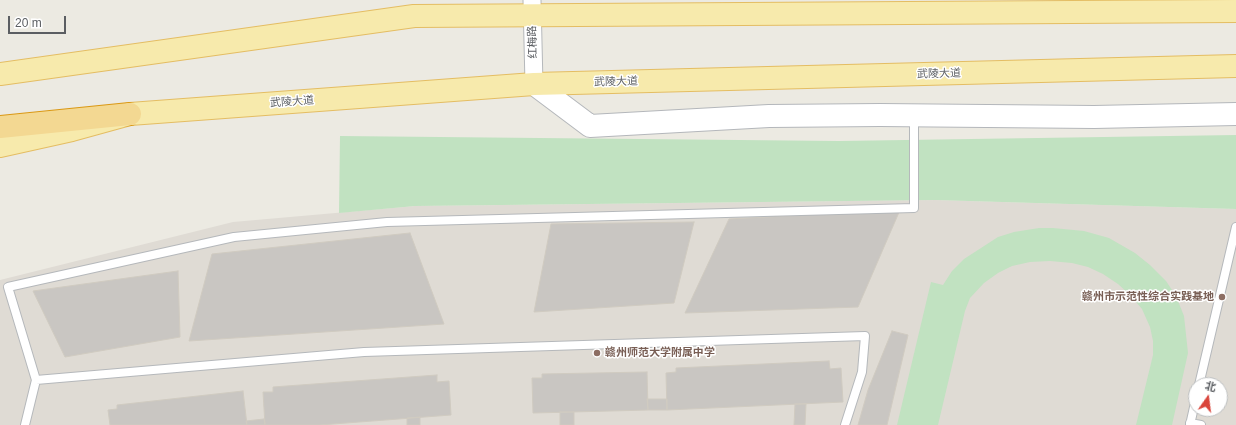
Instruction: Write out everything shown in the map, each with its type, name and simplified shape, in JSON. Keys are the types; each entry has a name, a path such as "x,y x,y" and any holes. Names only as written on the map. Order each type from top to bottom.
{"highway":[{"path":"0,127 130,114"}],"main road":[{"path":"0,74 414,16 532,8 1228,7"},
{"name":"武陵大道","path":"0,146 72,130 130,114 534,84 1236,66"}],"street":[{"name":"红梅路","path":"532,8 534,84"},
{"path":"534,84 590,126 769,116 914,115 1094,117 1236,114"}],"lane":[{"path":"25,425 36,380 8,287 234,237 387,222 914,208 914,115"},
{"path":"1201,377 1236,227"},
{"path":"36,380 364,352 865,336 862,372 845,425"},
{"path":"1190,424 1201,425"}],"shaded area":[{"name":"赣州师范大学附属中学","path":"935,200 1236,209 1236,425 0,425 0,280 233,222 415,206"}],"green space":[{"path":"1236,135 1236,209 935,200 415,206 339,213 340,136 839,141"},
{"path":"1039,228 1084,231 1109,238 1135,253 1166,281 1176,296 1184,316 1188,353 1172,425 1136,425 1153,355 1153,341 1150,327 1142,309 1118,284 1103,274 1088,267 1072,263 1050,261 1030,262 1012,266 998,273 984,283 970,298 965,311 938,425 897,425 931,282 943,285 952,271 964,259 998,237 1014,232"}],"building":[{"path":"900,210 858,307 685,313 729,219"},
{"path":"694,222 674,303 534,312 551,224"},
{"path":"410,233 444,324 189,341 212,254"},
{"path":"178,271 180,337 65,357 33,291"},
{"path":"892,331 908,335 887,425 858,425 868,390"},
{"path":"829,361 830,369 841,368 843,402 667,410 666,373 676,372 676,368"},
{"path":"647,372 648,410 533,413 532,378 542,378 542,374"},
{"path":"437,375 437,382 449,381 451,415 320,425 265,425 263,392 273,392 273,387"},
{"path":"243,391 247,425 110,425 108,410 117,409 117,405"},
{"path":"647,399 667,399 667,410 648,410"},
{"path":"795,404 806,404 805,425 794,425"},
{"path":"560,412 574,412 574,425 560,425"},
{"path":"420,417 420,425 407,425 407,418"},
{"path":"264,419 265,425 247,425 246,421"}],"place":[{"name":"赣州市示范性综合实践基地","path":"1222,297"},
{"name":"赣州师范大学附属中学","path":"597,353"}]}
